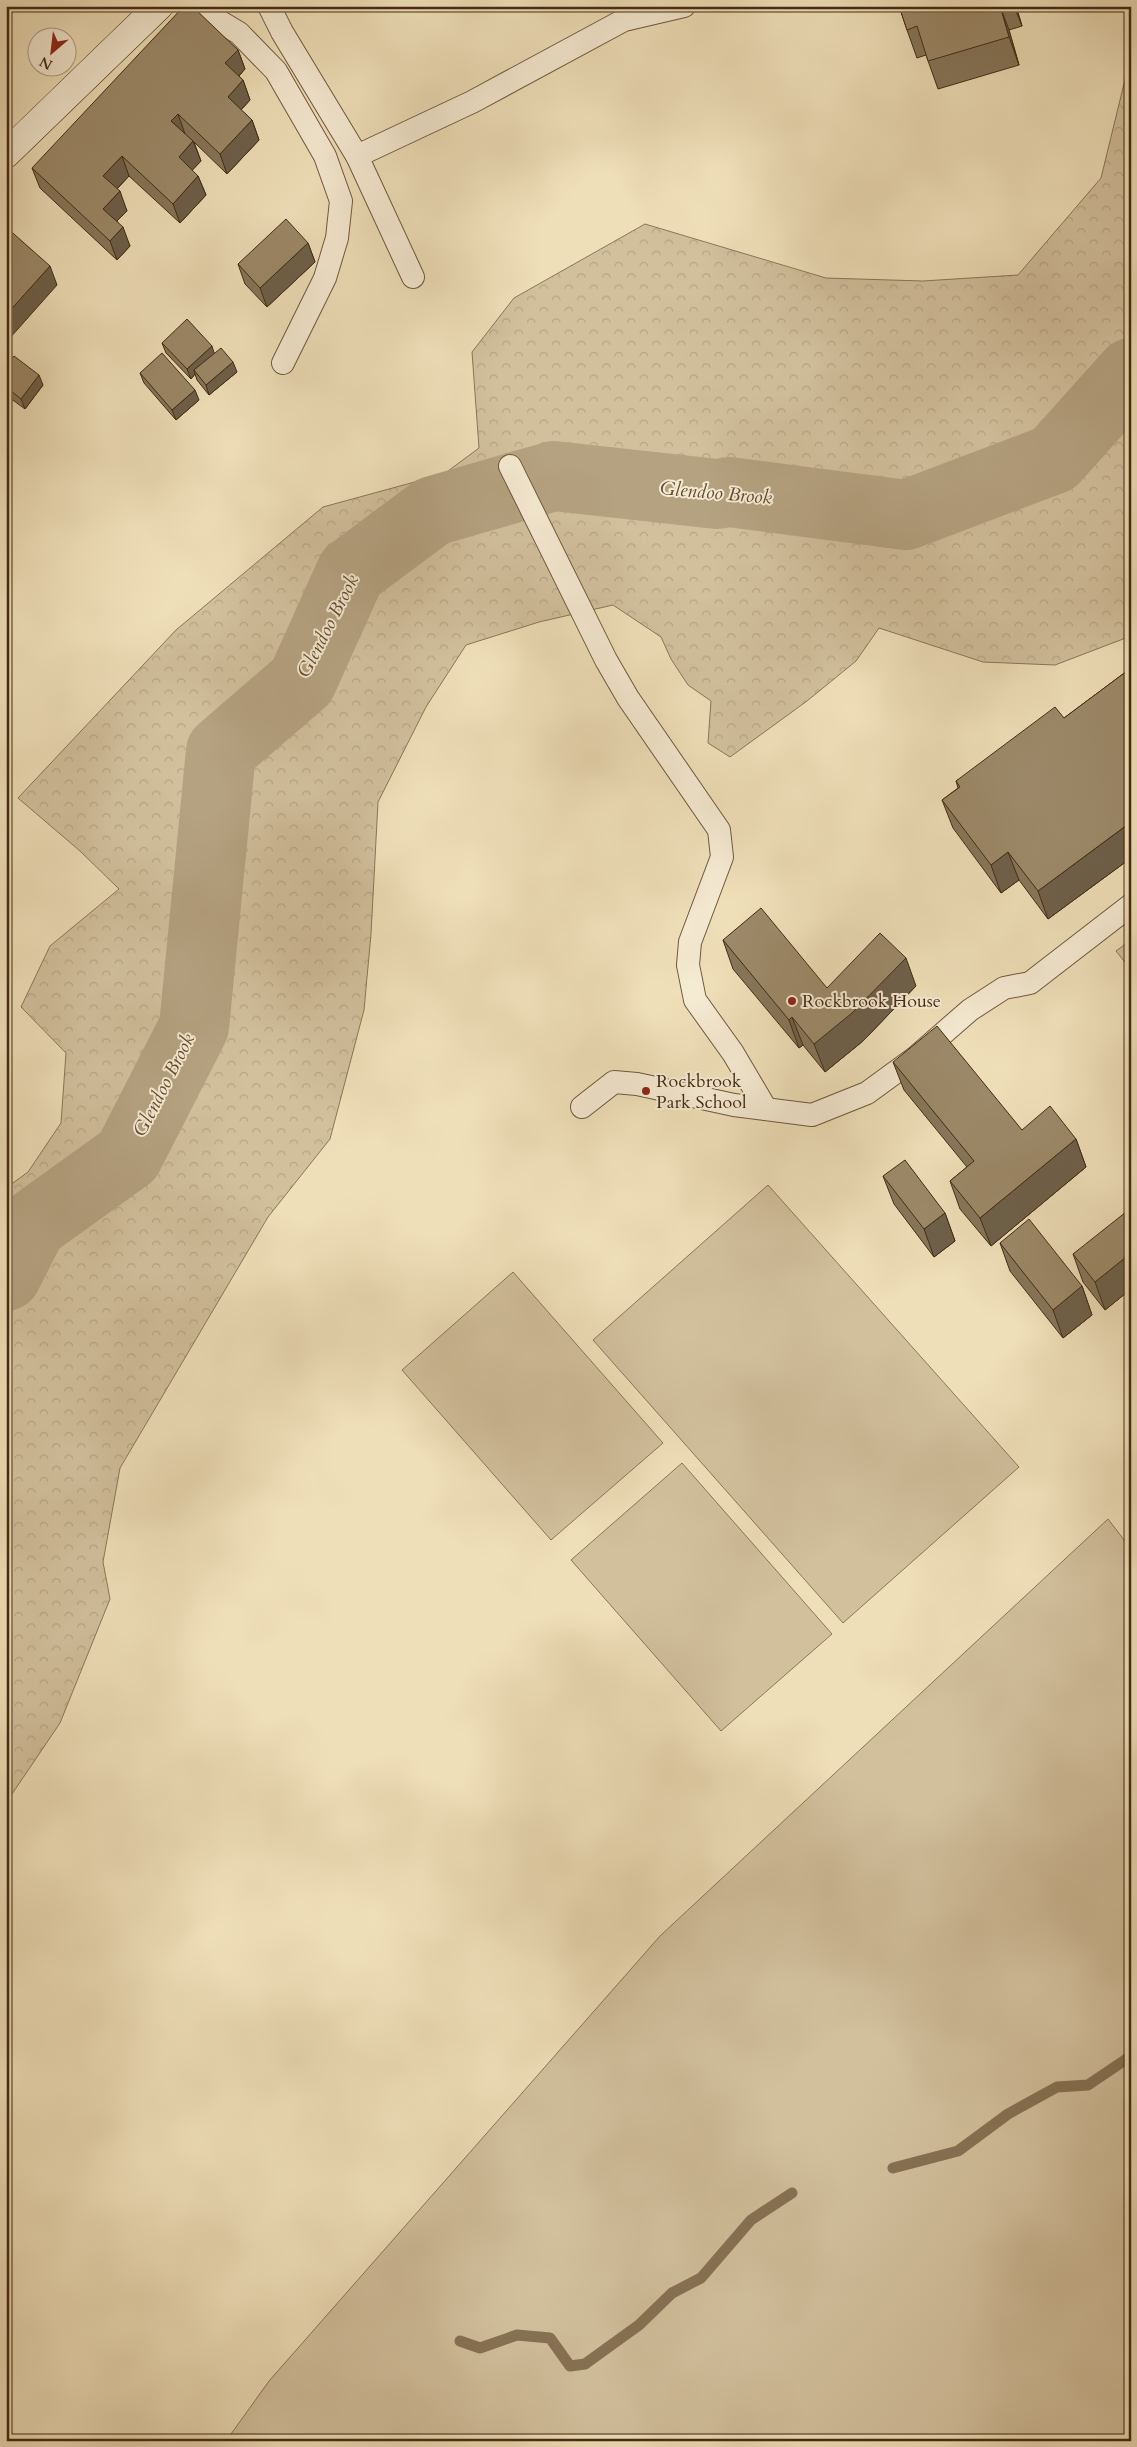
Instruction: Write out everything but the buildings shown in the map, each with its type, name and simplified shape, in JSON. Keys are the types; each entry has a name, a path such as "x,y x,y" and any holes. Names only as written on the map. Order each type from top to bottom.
{"main road":[{"path":"6,154 159,6"}],"lane":[{"path":"194,6 239,33 276,71 325,156 341,201 337,238 325,278 283,363"},
{"path":"270,6 282,32 357,156 413,277"},
{"path":"357,156 472,102 624,20 684,6"},
{"path":"510,466 606,660 628,698 719,830 722,857 690,942 688,965 695,1000 733,1053 766,1109"},
{"path":"582,1107 614,1082 637,1084 734,1105 812,1115 866,1093 914,1058 970,1010 1004,988 1030,984 1131,905"}],"green space":[{"path":"1131,55 1131,636 1055,665 983,662 879,628 856,661 807,701 730,757 708,743 711,701 688,685 671,659 661,637 613,605 539,622 466,645 426,707 378,802 371,934 364,1010 330,1139 268,1217 120,1468 103,1562 110,1599 60,1723 6,1803 6,1188 28,1172 61,1123 66,1053 21,1007 50,946 119,889 80,851 18,798 176,630 323,507 444,474 479,448 472,352 514,298 645,224 826,278 923,281 1018,275 1101,178"},
{"path":"1131,940 1131,970 1116,951"},
{"path":"768,1185 1019,1467 843,1623 593,1340"},
{"path":"513,1272 663,1443 551,1540 402,1370"},
{"path":"682,1463 832,1634 721,1731 571,1560"},
{"path":"1108,1519 1131,1549 1131,2441 226,2441 269,2381 660,1936"}],"waterway":[{"name":"Glendoo Brook","path":"6,1276 32,1225 128,1156 194,1027 221,751 302,681 351,572 433,511 554,476 717,494 729,492 906,515 1054,459 1131,373"},
{"path":"893,2168 958,2151 1008,2114 1057,2087 1088,2085 1131,2056"},
{"path":"460,2341 480,2348 517,2335 550,2338 570,2366 585,2364 639,2325 672,2293 701,2278 751,2220 792,2193"}],"place":[{"name":"Rockbrook House","path":"792,1001"},
{"name":"Rockbrook Park School","path":"646,1091"}]}
